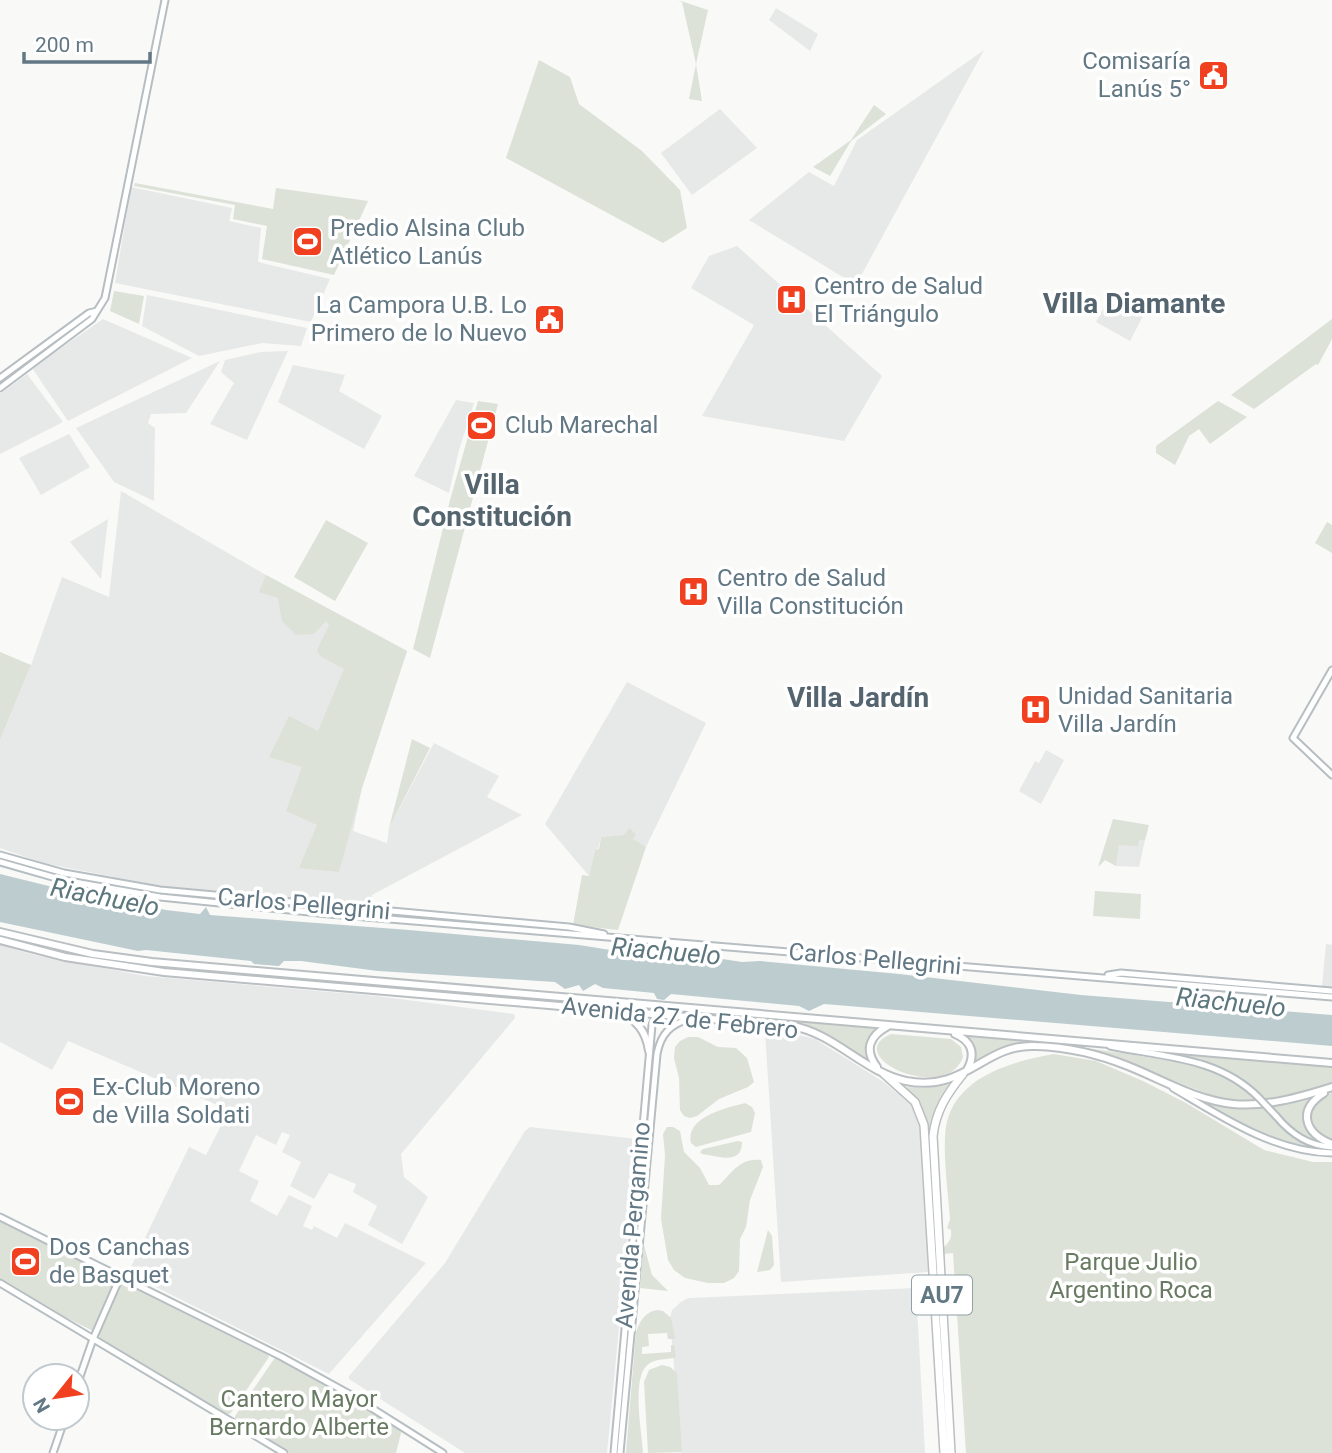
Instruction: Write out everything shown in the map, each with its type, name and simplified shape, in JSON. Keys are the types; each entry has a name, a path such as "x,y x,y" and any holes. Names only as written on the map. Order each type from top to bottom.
{"highway":[{"name":"AU7","path":"884,1074 915,1102 924,1125 944,1450"},
{"name":"AU7","path":"952,1453 933,1136 937,1113 963,1074"}],"main road":[{"path":"0,388 92,318 107,292 165,0"},
{"path":"0,378 89,313 97,311"},
{"path":"1332,670 1293,738 1332,775"},
{"name":"Carlos Pellegrini","path":"0,855 64,873 160,890 569,927 610,936"},
{"name":"Carlos Pellegrini","path":"0,862 63,880 146,896 329,914 1332,997"},
{"path":"0,932 37,942 35,950"},
{"name":"Avenida 27 de Febrero","path":"37,942 38,939 49,941 53,946 235,974"},
{"name":"Avenida 27 de Febrero","path":"0,940 111,965 235,974 805,1029 884,1074 908,1082 948,1081 1009,1048 1034,1045 1093,1054 1214,1101 1245,1105 1278,1102 1332,1088"},
{"name":"Avenida 27 de Febrero","path":"235,974 238,966 254,968 259,972 1332,1063"},
{"name":"Carlos Pellegrini","path":"1098,977 1121,973 1332,991"},
{"path":"656,1015 671,1007"},
{"path":"614,1010 629,1017 641,1028 649,1051"},
{"name":"Avenida Pergamino","path":"614,1453 649,1051 656,1015"},
{"name":"Avenida Pergamino","path":"620,1453 657,1054 665,1032 679,1022 691,1018"},
{"path":"884,1074 873,1061 869,1048 876,1034 890,1025"},
{"path":"950,1031 966,1040 972,1049 971,1060 963,1074"},
{"path":"1083,1041 1204,1064 1236,1078 1292,1132 1304,1140 1317,1145 1332,1145"},
{"path":"1164,1083 1262,1137 1304,1151 1332,1153"},
{"path":"1332,1088 1310,1104 1307,1118 1314,1134 1332,1145"},
{"path":"0,1217 323,1378 443,1453"},
{"path":"85,1362 121,1275"},
{"path":"0,1283 284,1453"},
{"path":"53,1453 60,1432"}],"shaded area":[{"path":"776,8 818,34 810,51 769,20"},
{"path":"984,50 856,285 749,220 809,172 834,186 857,140"},
{"path":"720,109 757,148 692,195 661,153"},
{"path":"131,187 232,208 229,221 261,228 258,262 330,279 311,322 115,283"},
{"path":"737,246 882,376 844,441 702,416 754,325 691,288 709,256"},
{"path":"147,295 307,328 301,346 262,343 199,356 142,326"},
{"path":"1110,296 1144,314 1130,341 1096,322"},
{"path":"103,319 192,358 68,421 32,368"},
{"path":"288,351 247,440 210,424 234,383 221,372 225,360 261,352"},
{"path":"220,361 186,413 151,414 148,423 155,428 154,501 114,482 76,428"},
{"path":"293,365 345,375 339,391 382,416 364,449 278,402"},
{"path":"27,374 63,422 0,454 0,394"},
{"path":"456,400 474,403 449,493 414,476"},
{"path":"69,434 90,467 41,495 19,458"},
{"path":"121,491 266,575 407,651 362,788 353,831 387,843 389,828 434,743 499,776 487,797 522,815 372,895 370,905 175,889 43,863 0,848 0,740 31,665 62,577 109,597"},
{"path":"108,519 101,579 70,542"},
{"path":"627,682 706,723 646,847 624,835 601,837 589,876 545,824"},
{"path":"1046,750 1064,760 1041,804 1019,791 1035,761 1039,763"},
{"path":"1145,840 1139,867 1116,866 1119,845"},
{"name":"Riachuelo","path":"0,874 77,893 200,914 206,907 210,915 579,945 623,952 636,950 657,955 673,951 695,958 760,961 1081,995 1332,1015 1332,1046 824,1004 809,1011 799,1006 671,994 664,1000 657,999 654,993 603,988 595,984 583,991 579,985 565,989 555,982 378,971 301,961 284,961 279,966 260,965 251,961 138,951 0,922"},
{"path":"1326,944 1332,945 1332,987 1322,986"},
{"path":"0,945 35,955 145,976 377,996 514,1014 515,1018 401,1154 404,1177 428,1197 402,1244 368,1225 377,1206 353,1192 356,1184 329,1173 314,1199 290,1186 301,1162 282,1152 290,1135 282,1132 276,1145 256,1135 239,1171 259,1181 250,1201 277,1216 289,1195 312,1206 303,1226 312,1230 314,1226 337,1238 345,1223 426,1263 329,1374 128,1273 189,1147 206,1155 229,1110 68,1041 52,1070 0,1042"},
{"path":"765,1032 795,1034 815,1039 884,1082 912,1106 921,1125 923,1144 928,1272 781,1282"},
{"path":"530,1127 637,1139 607,1453 465,1453 349,1379 445,1263 525,1131"},
{"path":"916,1288 925,1453 681,1453 670,1318 672,1310 681,1302 688,1298"}],"green space":[{"path":"678,0 708,10 696,64 682,2"},
{"path":"539,60 570,77 579,104 642,151 680,190 687,228 663,243 506,158"},
{"path":"696,64 702,101 689,99"},
{"path":"874,105 886,114 851,141 830,176 813,167 851,140"},
{"name":"Predio Alsina Club Atlético Lanús","path":"135,183 273,209 276,188 368,201 334,275 262,259 267,226 233,219 235,205 134,186"},
{"path":"114,291 144,296 139,324 110,311"},
{"path":"1332,319 1332,339 1318,365 1254,409 1231,395"},
{"path":"478,401 498,404 430,658 413,649"},
{"path":"1218,401 1247,417 1210,444 1199,429 1189,436 1175,465 1156,453 1156,446"},
{"path":"326,520 368,543 335,601 294,577"},
{"path":"1327,522 1332,525 1332,553 1315,543"},
{"path":"266,575 407,651 362,788 339,872 299,868 317,825 286,811 302,767 269,757 289,716 318,731 344,669 320,656 317,650 329,625 326,621 314,634 296,635 282,621 278,598 259,592"},
{"path":"0,652 31,665 0,740"},
{"path":"412,739 430,748 389,828"},
{"path":"1113,819 1149,825 1145,840 1139,840 1138,846 1119,845 1116,866 1105,860 1098,867"},
{"path":"629,828 636,834 633,839 646,847 618,930 573,925 582,875 589,876 601,837 624,835"},
{"path":"1095,891 1141,894 1140,919 1093,916"},
{"path":"703,1012 881,1028 871,1036 874,1065 816,1031 664,1013"},
{"path":"891,1034 951,1039 961,1047 963,1057 953,1071 937,1077 919,1077 901,1072 886,1064 878,1054 878,1043"},
{"path":"961,1034 1047,1042 1187,1063 1222,1073 1258,1100 1216,1097 1114,1057 1070,1047 1023,1044 1010,1046 992,1053 971,1067 973,1061"},
{"path":"688,1037 698,1037 718,1047 736,1048 747,1058 754,1082 719,1099 697,1116 690,1118 684,1116 680,1110 679,1078 674,1058 675,1047"},
{"path":"1142,1050 1332,1066 1332,1084 1293,1096 1265,1099 1222,1069 1193,1059"},
{"name":"Parque Julio Argentino Roca","path":"1054,1054 1096,1061 1143,1081 1186,1103 1264,1150 1313,1162 1332,1162 1332,1453 966,1453 953,1253 943,1254 943,1248 950,1240 951,1233 947,1228 950,1219 945,1158 948,1118 956,1102 982,1077 1017,1062"},
{"path":"952,1084 935,1109 930,1143 922,1111 904,1087 929,1088"},
{"path":"1332,1092 1332,1141 1315,1131 1311,1118 1317,1103"},
{"path":"1316,1095 1306,1108 1304,1120 1305,1127 1321,1143 1294,1129 1272,1106"},
{"path":"1197,1099 1232,1107 1263,1107 1293,1135 1329,1151 1311,1150 1277,1141"},
{"path":"745,1103 752,1107 755,1113 751,1132 696,1147 691,1143 694,1126 700,1120"},
{"path":"667,1127 680,1131 684,1152 700,1168 709,1185 719,1185 742,1163 761,1160 763,1167 750,1200 746,1227 740,1239 739,1271 734,1278 724,1283 685,1278 674,1270 668,1260 661,1219 665,1155 663,1134"},
{"path":"742,1142 741,1149 734,1157 700,1152 703,1149"},
{"path":"0,1220 116,1277 93,1331 0,1279"},
{"path":"768,1230 772,1236 774,1265 770,1270 757,1272"},
{"path":"644,1245 652,1275 668,1291 640,1288"},
{"path":"122,1281 267,1353 269,1357 230,1414 223,1414 100,1339 99,1334"},
{"path":"657,1310 663,1311 671,1318 675,1339 668,1339 667,1333 648,1334 649,1346 642,1347 642,1354 671,1352 671,1345 674,1345 676,1357 653,1361 644,1369 639,1391 643,1453 626,1453 636,1332 644,1318"},
{"name":"Cantero Mayor Bernardo Alberte","path":"278,1358 342,1390 346,1396 400,1430 396,1453 290,1453 236,1421 235,1416 274,1359"},
{"path":"662,1365 677,1373 682,1452 648,1453 644,1382 649,1370"}],"place":[{"name":"Comisaría Lanús 5°","path":"1214,75"},
{"name":"Predio Alsina Club Atlético Lanús","path":"307,242"},
{"name":"Centro de Salud El Triángulo","path":"791,300"},
{"name":"La Campora U.B. Lo Primero de lo Nuevo","path":"550,319"},
{"name":"Club Marechal","path":"482,425"},
{"name":"Centro de Salud Villa Constitución","path":"694,592"},
{"name":"Unidad Sanitaria Villa Jardín","path":"1035,710"},
{"name":"Ex-Club Moreno de Villa Soldati","path":"69,1101"},
{"name":"Dos Canchas de Basquet","path":"26,1261"}],"district":[{"name":"Villa Diamante","path":"1134,303"},
{"name":"Villa Constitución","path":"492,500"},
{"name":"Villa Jardín","path":"858,697"}]}
